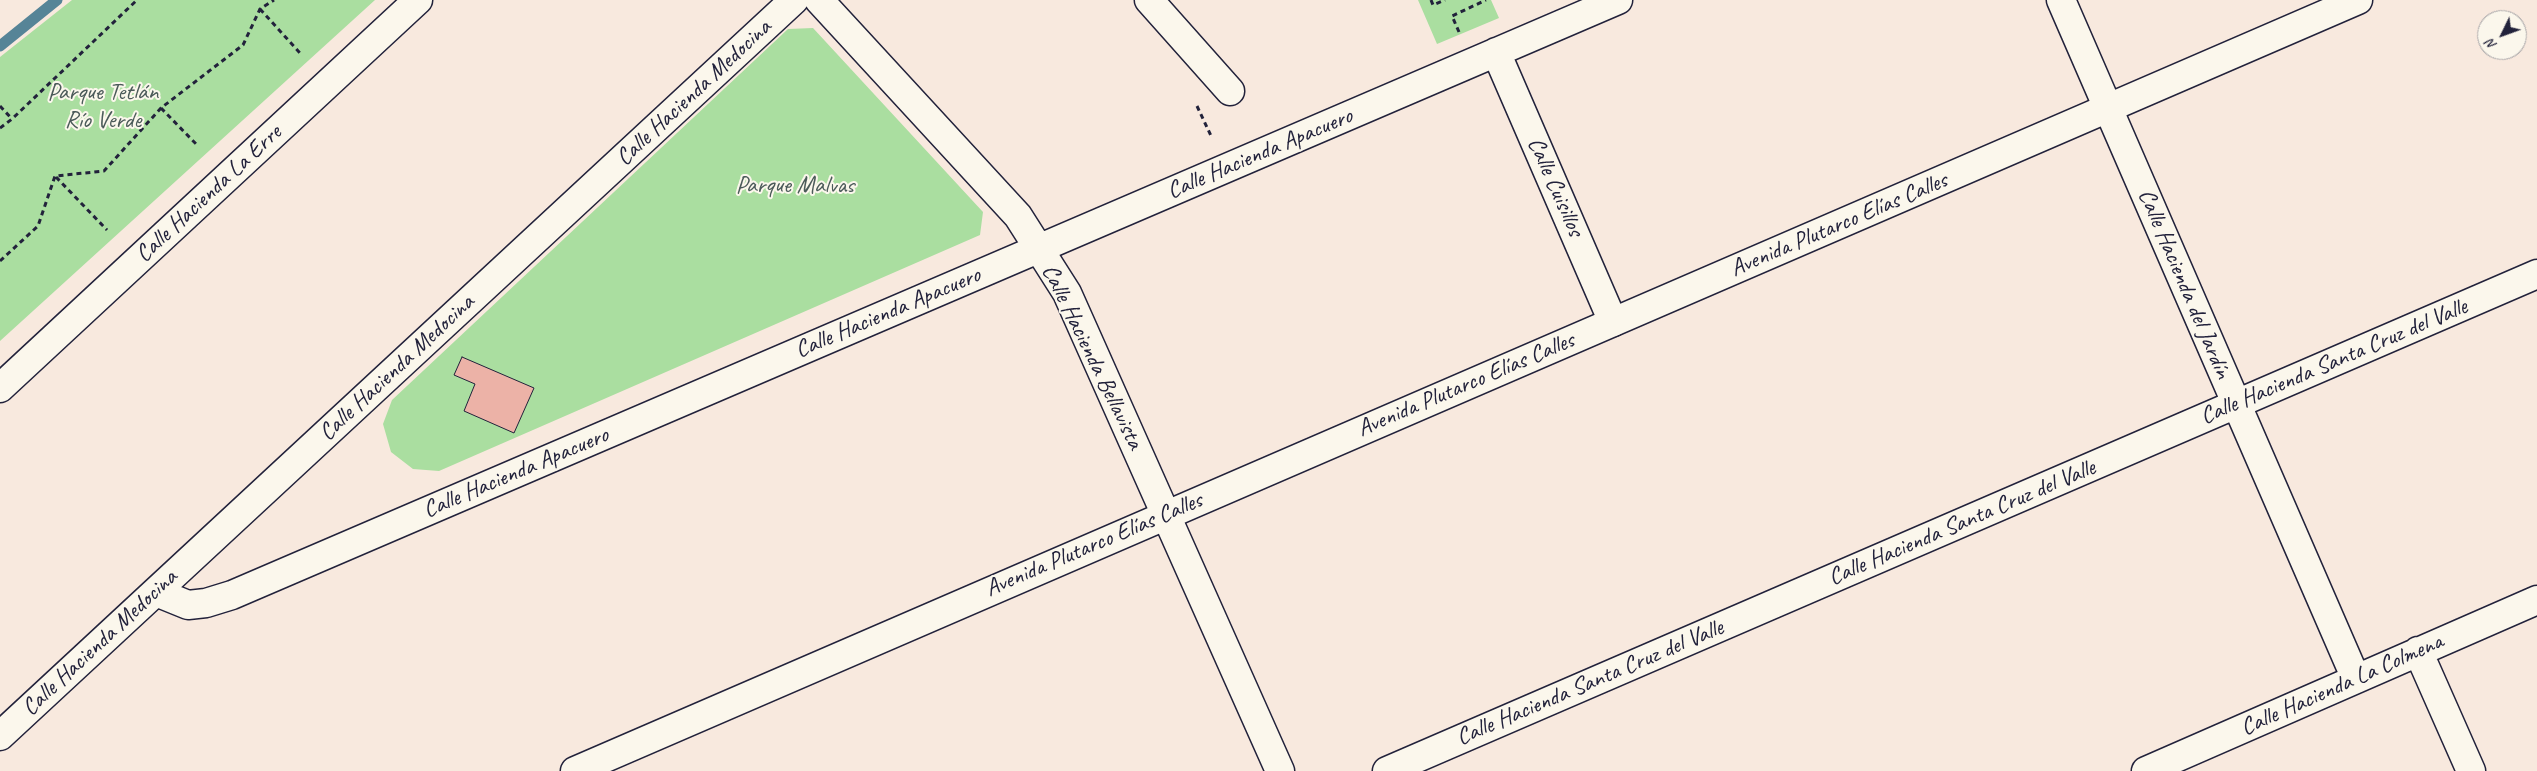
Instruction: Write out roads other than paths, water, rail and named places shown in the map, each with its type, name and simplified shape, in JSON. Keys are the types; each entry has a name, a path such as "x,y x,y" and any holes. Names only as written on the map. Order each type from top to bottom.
{"street":[{"name":"Calle Hacienda La Erre","path":"0,388 418,0"},
{"name":"Calle Hacienda Medocina","path":"0,736 794,0"},
{"name":"Calle Hacienda Bellavista","path":"819,0 1018,216 1067,293 1280,771"},
{"path":"1149,0 1230,91"},
{"name":"Calle Hacienda Apacuero","path":"156,592 188,605 206,603 232,595 1618,0"},
{"name":"Calle Hacienda del Jardín","path":"2061,0 2356,679"},
{"name":"Avenida Plutarco Elías Calles","path":"575,771 2358,0"},
{"name":"Calle Cuisillos","path":"1484,58 1613,322"},
{"name":"Calle Hacienda Santa Cruz del Valle","path":"1387,771 2537,274"},
{"name":"Calle Hacienda La Colmena","path":"2146,771 2188,761 2356,679 2537,600"},
{"path":"2418,651 2471,771"}],"waterway":[{"path":"0,46 57,0"}],"park label":[{"name":"Parque Tetlán Río Verde","path":"103,107"},
{"name":"Parque Malvas","path":"795,186"}]}
